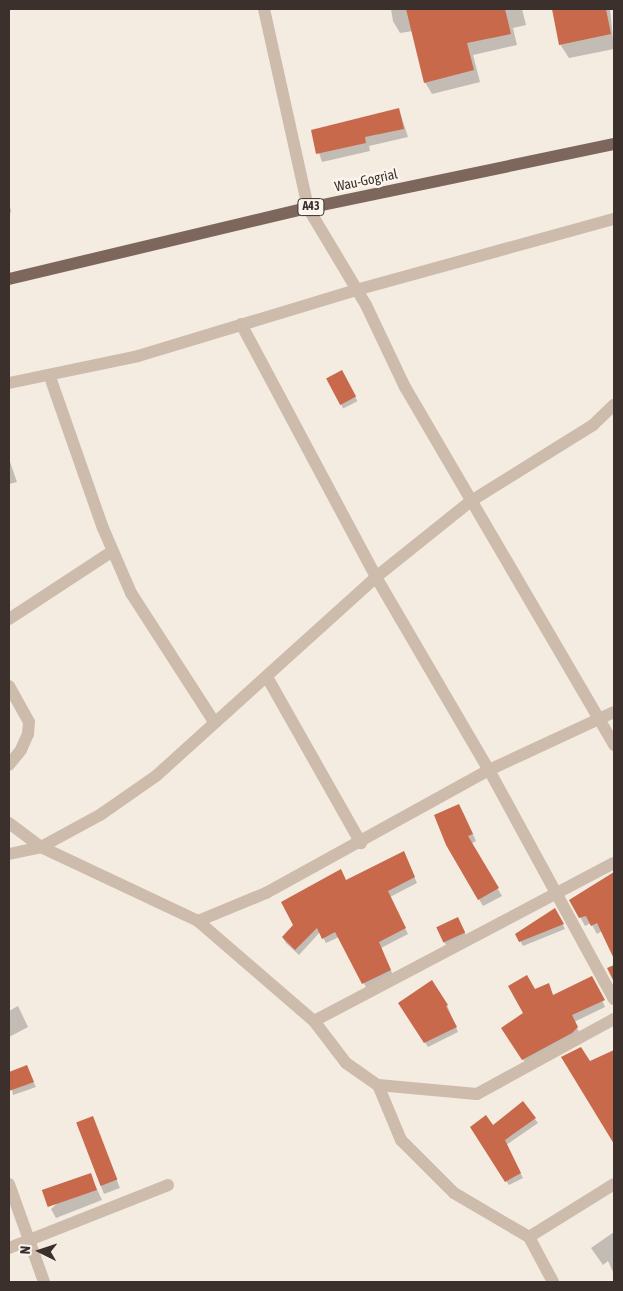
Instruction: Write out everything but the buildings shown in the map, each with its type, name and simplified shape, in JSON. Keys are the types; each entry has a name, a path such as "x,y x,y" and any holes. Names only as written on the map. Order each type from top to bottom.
{"main road":[{"name":"Wau-Gogrial","path":"9,279 308,208 614,144"}],"street":[{"path":"264,9 308,208 356,290 405,387 614,745"},
{"path":"9,383 50,377 138,356 356,290 614,219"},
{"path":"241,324 376,577 489,770 614,999"},
{"path":"50,377 113,551 131,593 214,722"},
{"path":"9,854 41,847 100,815 156,776 376,577 471,501 593,425 614,405"},
{"path":"9,619 113,551"},
{"path":"267,677 361,843"},
{"path":"9,686 29,722 28,734 21,750 9,765"},
{"path":"198,921 266,893 361,843 489,770 614,712"},
{"path":"9,823 41,847 198,921 314,1021 346,1063 378,1085 477,1094 614,1019"},
{"path":"314,1021 557,896 614,863"},
{"path":"378,1085 401,1140 454,1193 529,1237 553,1282"},
{"path":"9,1184 44,1282"},
{"path":"529,1237 614,1184"},
{"path":"9,1248 168,1185"}]}
